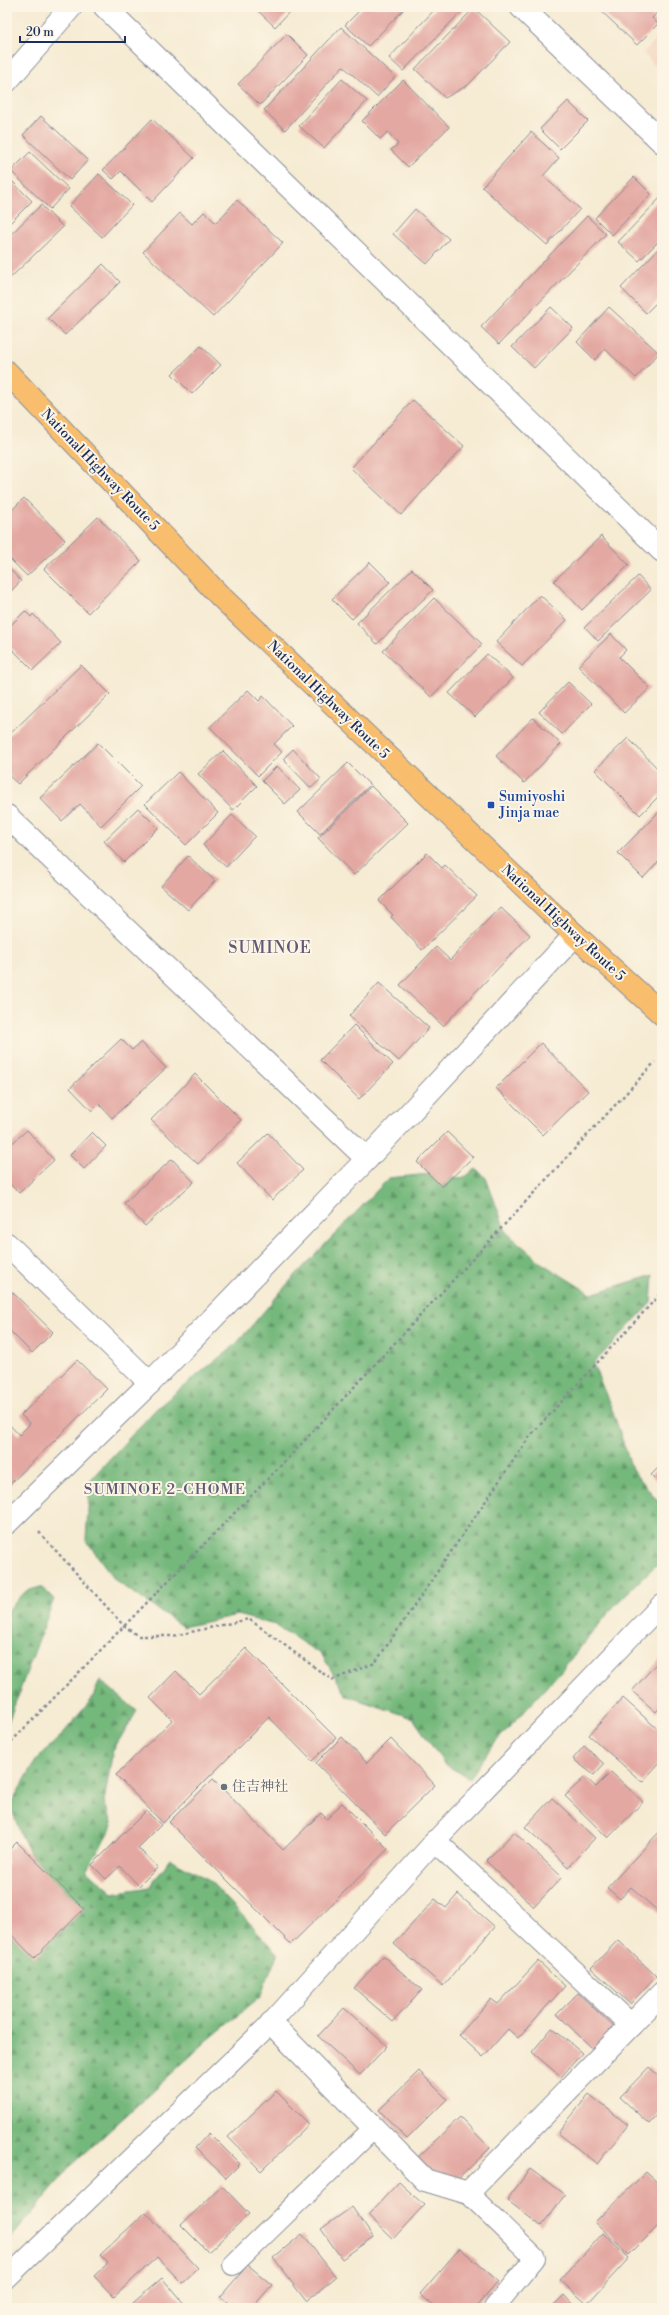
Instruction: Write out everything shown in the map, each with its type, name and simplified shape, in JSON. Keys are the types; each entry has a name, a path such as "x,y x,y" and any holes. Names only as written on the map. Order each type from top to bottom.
{"highway":[{"name":"National Highway Route 5","path":"7,372 220,596 575,935 662,1014"}],"street":[{"path":"7,81 71,7"},
{"path":"105,7 662,551"},
{"path":"521,7 662,142"},
{"path":"7,816 367,1159"},
{"path":"13,1517 150,1383 367,1159 575,935"},
{"path":"7,1244 150,1383"},
{"path":"435,1840 631,2025"},
{"path":"271,2023 425,2180 468,2193 662,1992"}],"lane":[{"path":"7,2278 271,2023 435,1840 662,1604"},
{"path":"233,2265 374,2128"},
{"path":"468,2193 535,2258 494,2308"}],"path":[{"path":"7,1746 292,1454 655,1062"},
{"path":"13,1517 124,1626 138,1636 173,1636 248,1619 332,1680 375,1663 530,1436 662,1292"}],"shaded area":[{"path":"662,34 662,73 643,53"}],"green space":[{"path":"476,1169 486,1178 506,1232 543,1264 591,1294 653,1275 651,1303 593,1364 613,1412 632,1469 662,1506 662,1559 615,1605 560,1672 492,1746 470,1778 445,1765 413,1718 347,1696 322,1655 275,1625 237,1615 183,1627 115,1580 86,1540 90,1480 157,1408 237,1343 289,1282 389,1178 439,1173 462,1179"},
{"path":"41,1587 54,1599 7,1725 7,1611 26,1591"},
{"path":"100,1680 137,1711 113,1750 104,1802 113,1825 87,1870 113,1893 150,1887 170,1859 208,1879 278,1953 260,1997 208,2040 71,2166 7,2242 7,1933 18,1940 39,1870 21,1835 10,1805 37,1759 61,1736 92,1699"}],"building":[{"path":"254,7 294,7 275,27"},
{"path":"363,7 406,7 368,46 345,25"},
{"path":"437,7 466,7 403,71 389,58"},
{"path":"597,7 662,7 652,18 658,24 637,45"},
{"path":"474,8 510,42 468,85 445,98 415,69"},
{"path":"341,27 395,77 377,97 343,66 285,130 264,110"},
{"path":"287,34 308,55 260,105 238,84"},
{"path":"342,79 367,101 324,148 299,126"},
{"path":"403,80 449,127 408,167 391,150 398,144 388,132 380,139 362,121"},
{"path":"568,101 588,121 560,149 540,129"},
{"path":"41,116 88,160 70,180 23,135"},
{"path":"152,119 194,158 152,202 121,171 113,179 103,170"},
{"path":"531,132 559,158 543,176 580,209 547,245 482,187"},
{"path":"30,152 69,189 50,209 11,171"},
{"path":"99,174 132,205 102,237 69,206"},
{"path":"7,176 32,201 7,226"},
{"path":"634,177 651,194 612,235 595,218"},
{"path":"662,196 662,238 639,261 618,242"},
{"path":"237,200 283,243 213,317 143,252 180,213 192,224 204,212 216,223"},
{"path":"41,205 63,227 7,281 7,238"},
{"path":"415,209 449,239 427,264 393,234"},
{"path":"587,216 606,234 499,344 481,327"},
{"path":"662,245 662,297 646,313 621,288"},
{"path":"103,264 120,282 65,335 48,318"},
{"path":"551,307 573,328 534,368 512,347"},
{"path":"609,307 659,353 636,378 605,349 595,360 577,342"},
{"path":"201,346 221,365 192,394 172,374"},
{"path":"413,400 464,446 401,515 351,468"},
{"path":"24,498 65,540 27,576 7,556 7,515"},
{"path":"98,517 141,561 88,613 44,569"},
{"path":"601,536 629,565 582,610 554,581"},
{"path":"370,562 390,582 352,619 332,599"},
{"path":"7,566 21,581 7,595"},
{"path":"412,569 433,590 377,644 357,623"},
{"path":"638,576 651,590 598,641 585,627"},
{"path":"540,595 567,620 522,666 496,642"},
{"path":"434,598 482,644 431,697 383,651"},
{"path":"25,611 31,617 33,614 61,643 33,670 7,644 7,629"},
{"path":"611,634 626,650 619,657 650,688 624,713 578,666"},
{"path":"487,654 513,678 475,717 449,693"},
{"path":"81,665 110,694 18,784 7,774 7,737"},
{"path":"568,682 591,704 562,734 539,712"},
{"path":"248,690 259,701 263,696 292,726 274,744 282,752 258,776 210,727"},
{"path":"533,718 561,744 524,783 496,756"},
{"path":"628,738 662,773 662,793 640,815 595,770"},
{"path":"98,743 141,786 101,826 80,804 62,821 40,798"},
{"path":"293,749 321,779 311,788 283,759"},
{"path":"223,751 257,786 233,810 198,774"},
{"path":"348,763 370,785 320,834 298,812"},
{"path":"277,766 300,790 285,804 262,781"},
{"path":"178,772 218,813 186,845 145,804"},
{"path":"371,786 408,823 354,875 318,838"},
{"path":"138,808 158,828 124,862 104,841"},
{"path":"662,809 662,858 643,878 618,853"},
{"path":"232,815 255,836 226,867 203,845"},
{"path":"427,853 442,868 445,865 477,896 422,950 391,917 393,915 379,901"},
{"path":"188,856 215,881 188,910 161,886"},
{"path":"500,907 530,935 443,1026 400,985 436,947 450,960"},
{"path":"379,983 429,1028 399,1061 349,1016"},
{"path":"354,1025 393,1064 359,1099 320,1060"},
{"path":"121,1039 132,1050 141,1042 166,1068 112,1118 99,1104 92,1111 70,1088"},
{"path":"541,1043 588,1091 543,1135 496,1088"},
{"path":"195,1074 241,1120 198,1164 151,1120"},
{"path":"27,1130 54,1160 19,1193 7,1181 7,1148"},
{"path":"92,1132 106,1146 84,1169 70,1155"},
{"path":"447,1132 473,1157 442,1187 417,1162"},
{"path":"268,1133 303,1170 272,1200 237,1163"},
{"path":"172,1159 194,1182 145,1226 124,1203"},
{"path":"7,1287 53,1332 32,1353 7,1328"},
{"path":"77,1360 107,1389 7,1487 7,1422 19,1435 30,1424 21,1415"},
{"path":"662,1464 662,1486 651,1475"},
{"path":"246,1648 336,1738 312,1761 269,1717 163,1823 116,1775 172,1720 150,1698 176,1671 199,1694"},
{"path":"662,1657 662,1705 656,1712 632,1691"},
{"path":"623,1698 662,1733 662,1760 642,1782 589,1735"},
{"path":"342,1737 367,1763 391,1739 435,1785 385,1834 316,1763"},
{"path":"584,1746 604,1764 594,1775 573,1759"},
{"path":"611,1772 643,1802 608,1838 565,1796 585,1777 596,1787"},
{"path":"213,1779 283,1850 321,1813 327,1819 342,1803 388,1849 291,1944 169,1822"},
{"path":"552,1798 595,1838 568,1867 525,1827"},
{"path":"146,1811 161,1825 138,1848 158,1867 139,1886 120,1866 106,1879 92,1865"},
{"path":"662,1829 662,1915 631,1887 620,1899 607,1888"},
{"path":"514,1832 562,1877 534,1907 486,1861"},
{"path":"17,1842 84,1909 34,1958 7,1930 7,1852"},
{"path":"458,1894 495,1927 443,1986 394,1944 435,1899 446,1908"},
{"path":"618,1940 656,1976 630,2004 591,1968"},
{"path":"383,1956 422,1990 393,2022 354,1988"},
{"path":"538,1961 565,1986 518,2038 508,2029 483,2057 459,2035 491,1999 498,2004"},
{"path":"578,1993 616,2029 595,2051 557,2014"},
{"path":"344,2008 387,2046 360,2075 318,2036"},
{"path":"552,2028 582,2053 561,2077 532,2052"},
{"path":"649,2067 662,2079 662,2110 649,2124 620,2097"},
{"path":"419,2071 447,2099 407,2139 379,2110"},
{"path":"276,2091 309,2124 261,2171 228,2137"},
{"path":"589,2094 628,2125 597,2164 558,2133"},
{"path":"460,2117 490,2148 445,2192 414,2161"},
{"path":"209,2133 240,2164 226,2178 195,2148"},
{"path":"530,2169 565,2195 541,2226 507,2200"},
{"path":"646,2172 662,2187 662,2222 629,2255 595,2222"},
{"path":"399,2182 424,2205 393,2239 368,2215"},
{"path":"222,2186 249,2214 208,2252 181,2225"},
{"path":"352,2207 373,2237 342,2259 321,2229"},
{"path":"146,2212 198,2268 182,2283 157,2257 114,2297 94,2276 108,2263 100,2255"},
{"path":"603,2233 629,2258 587,2304 560,2280"},
{"path":"302,2234 336,2277 306,2301 273,2258"},
{"path":"460,2248 498,2281 475,2308 436,2308 420,2294"},
{"path":"248,2265 272,2285 252,2308 233,2308 220,2297"},
{"path":"162,2278 186,2306 185,2308 127,2308"},
{"path":"564,2295 576,2308 551,2308"}],"place":[{"name":"Sumiyoshi Jinja mae","path":"491,805"},
{"name":"住吉神社","path":"224,1787"}],"district":[{"name":"SUMINOE","path":"270,948"},
{"name":"SUMINOE 2-CHOME","path":"165,1489"}]}
